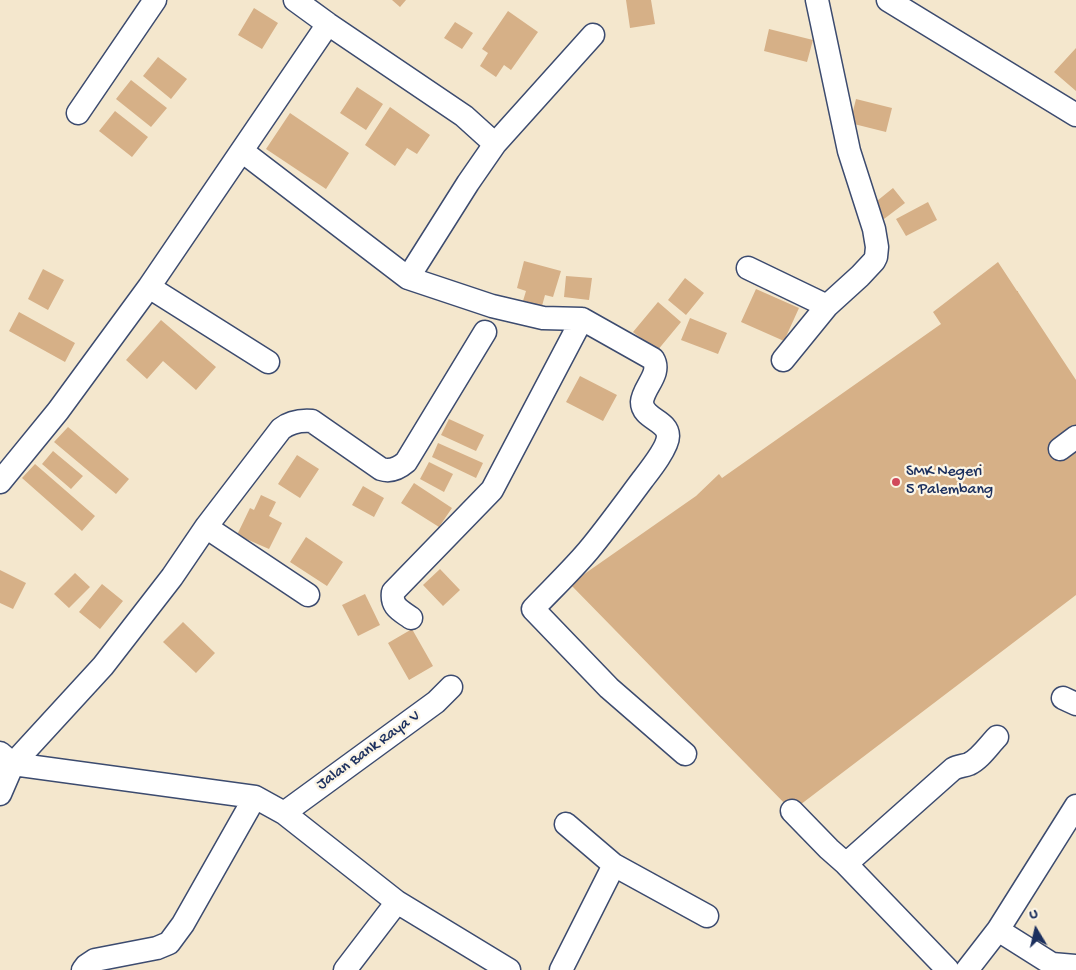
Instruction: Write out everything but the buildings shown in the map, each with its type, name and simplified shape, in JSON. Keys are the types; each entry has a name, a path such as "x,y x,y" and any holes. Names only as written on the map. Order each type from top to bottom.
{"street":[{"path":"78,113 155,0"},
{"path":"295,0 464,116 495,144"},
{"path":"783,360 827,306 874,261 877,247 874,229 849,151 817,0"},
{"path":"888,0 1076,115"},
{"path":"0,482 58,412 150,287 328,24"},
{"path":"408,278 468,182 495,144 593,35"},
{"path":"242,151 408,278 492,306 543,318 582,319 653,359 655,370 643,398 643,406 645,411 666,428 668,435 666,444 653,466 587,552 533,609 609,688 685,754"},
{"path":"748,268 827,306"},
{"path":"150,287 268,362"},
{"path":"411,618 396,608 392,601 393,592 492,490 582,319"},
{"path":"0,794 7,759 102,666 172,576 206,527 276,434 286,425 312,421 381,469 390,470 401,467 406,462 486,332"},
{"path":"206,527 308,595"},
{"name":"Jalan Bank Raya V","path":"284,813 436,702 451,687"},
{"path":"846,864 953,769 969,764 976,759 997,737"},
{"path":"7,759 255,798 284,813 397,902 508,970"},
{"path":"83,970 95,960 157,948 169,943 183,924 255,798"},
{"path":"966,970 998,930 1076,806"},
{"path":"792,811 948,970"},
{"path":"566,824 614,865 707,916"},
{"path":"561,970 614,865"},
{"path":"345,970 397,902"},
{"path":"998,930 1052,964 1076,966"}],"place":[{"name":"SMK Negeri 5 Palembang","path":"896,482"}]}
